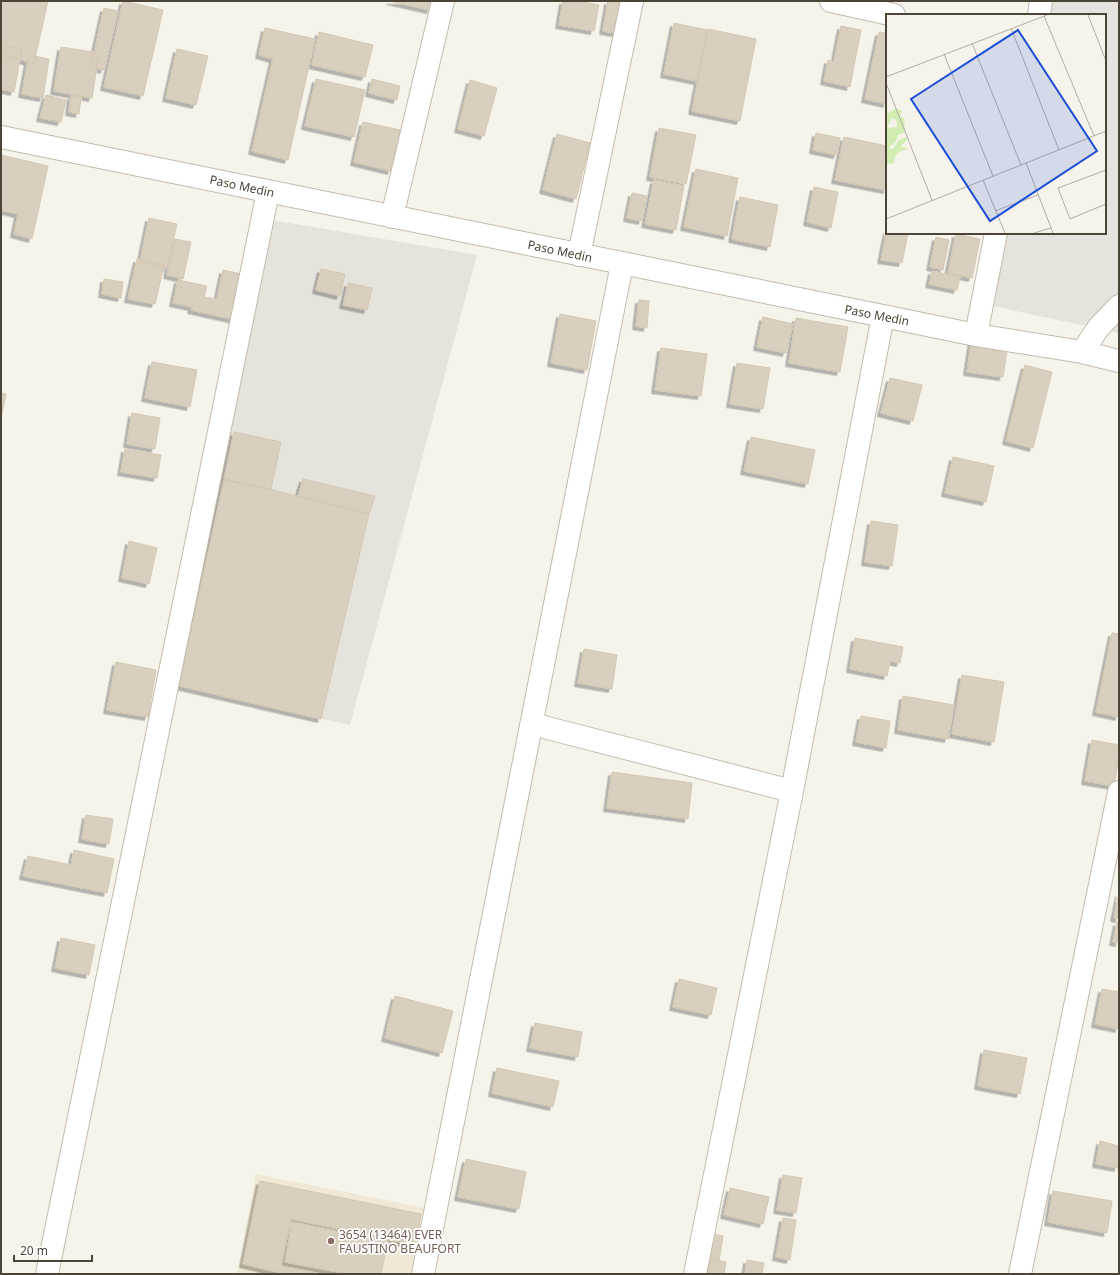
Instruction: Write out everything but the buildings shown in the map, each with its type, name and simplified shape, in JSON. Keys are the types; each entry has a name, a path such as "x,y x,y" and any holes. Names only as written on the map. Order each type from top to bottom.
{"street":[{"path":"392,217 443,1"},
{"path":"579,256 632,1"},
{"path":"831,1 890,14"},
{"path":"1038,14 1041,1"},
{"name":"Paso Medin","path":"1,137 579,256 976,335 1082,352 1119,361"},
{"path":"47,1274 268,192"},
{"path":"976,335 996,234"},
{"path":"423,1274 622,264"},
{"path":"1082,352 1099,327 1119,306"},
{"path":"695,1274 792,792 883,316"},
{"path":"532,724 792,792"},
{"path":"1020,1274 1119,792"}],"shaded area":[{"path":"1052,1 1119,1 1119,333 993,306 1007,234 1106,234 1106,14 1050,14"},
{"path":"272,220 477,255 350,725 174,686"},
{"name":"3654 (13464) EVER FAUSTINO BEAUFORT","path":"256,1174 425,1208 413,1274 237,1274"}],"place":[{"name":"3654 (13464) EVER FAUSTINO BEAUFORT","path":"331,1241"}]}
